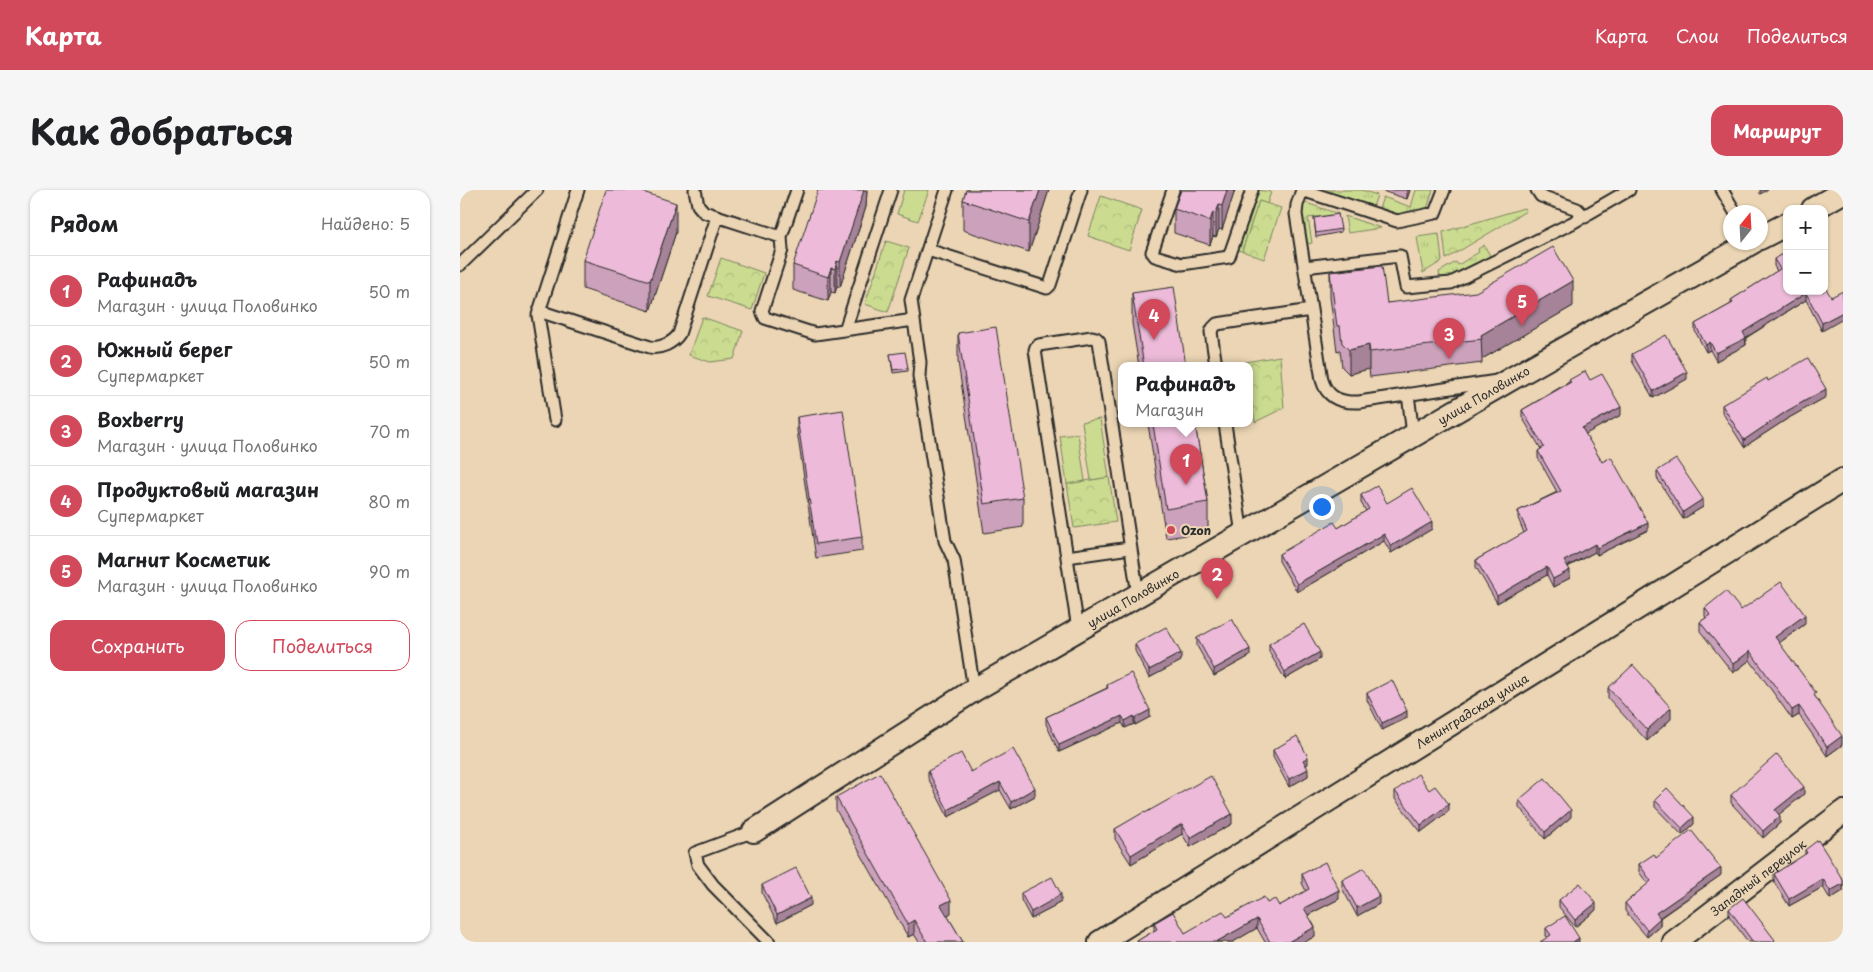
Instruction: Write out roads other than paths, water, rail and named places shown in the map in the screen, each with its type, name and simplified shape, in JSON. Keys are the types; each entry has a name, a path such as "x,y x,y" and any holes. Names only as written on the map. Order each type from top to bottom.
{"street":[{"path":"1820,205 1843,192"},
{"path":"1768,234 1783,226"},
{"name":"улица Половинко","path":"754,831 974,690 1413,435 1741,250"},
{"name":"Ленинградская улица","path":"1100,942 1843,480"},
{"name":"Западный переулок","path":"1674,942 1839,823"}],"lane":[{"path":"460,265 537,190"},
{"path":"555,420 538,321 538,311 578,190"},
{"path":"694,190 699,209 717,217 781,238"},
{"path":"797,190 781,238 782,250 762,315 765,318 815,334 914,320"},
{"path":"845,330 892,190"},
{"path":"947,190 911,300 920,362 919,376 945,541 954,560 974,690"},
{"path":"928,250 1047,288 1050,285 1081,190"},
{"path":"1173,190 1152,252 1155,256 1182,264 1229,257 1252,190"},
{"path":"1444,190 1435,213 1397,221 1302,190 1296,209 1324,389 1338,400 1349,402 1511,379"},
{"path":"1537,190 1541,196 1577,209 1585,217"},
{"path":"1304,267 1400,256 1406,287 1451,283 1585,217 1628,190"},
{"path":"1722,190 1731,205"},
{"path":"538,311 650,347 661,347 673,341 679,334 717,217"},
{"path":"1215,362 1211,332 1212,328 1217,324 1311,310"},
{"path":"1078,629 1035,350 1039,345 1092,337 1099,341 1138,595"},
{"path":"1408,394 1413,435"},
{"path":"1225,427 1242,534"},
{"path":"1067,557 1130,548"},
{"path":"754,831 695,853 698,865 713,885 769,942"}],"place":[{"name":"Магнит Косметик","path":"1522,326"},
{"name":"Продуктовый магазин","path":"1154,340"},
{"name":"Boxberry","path":"1449,359"},
{"name":"Рафинадъ","path":"1186,485"},
{"name":"Ozon","path":"1171,530"},
{"name":"Южный берег","path":"1217,599"}]}
